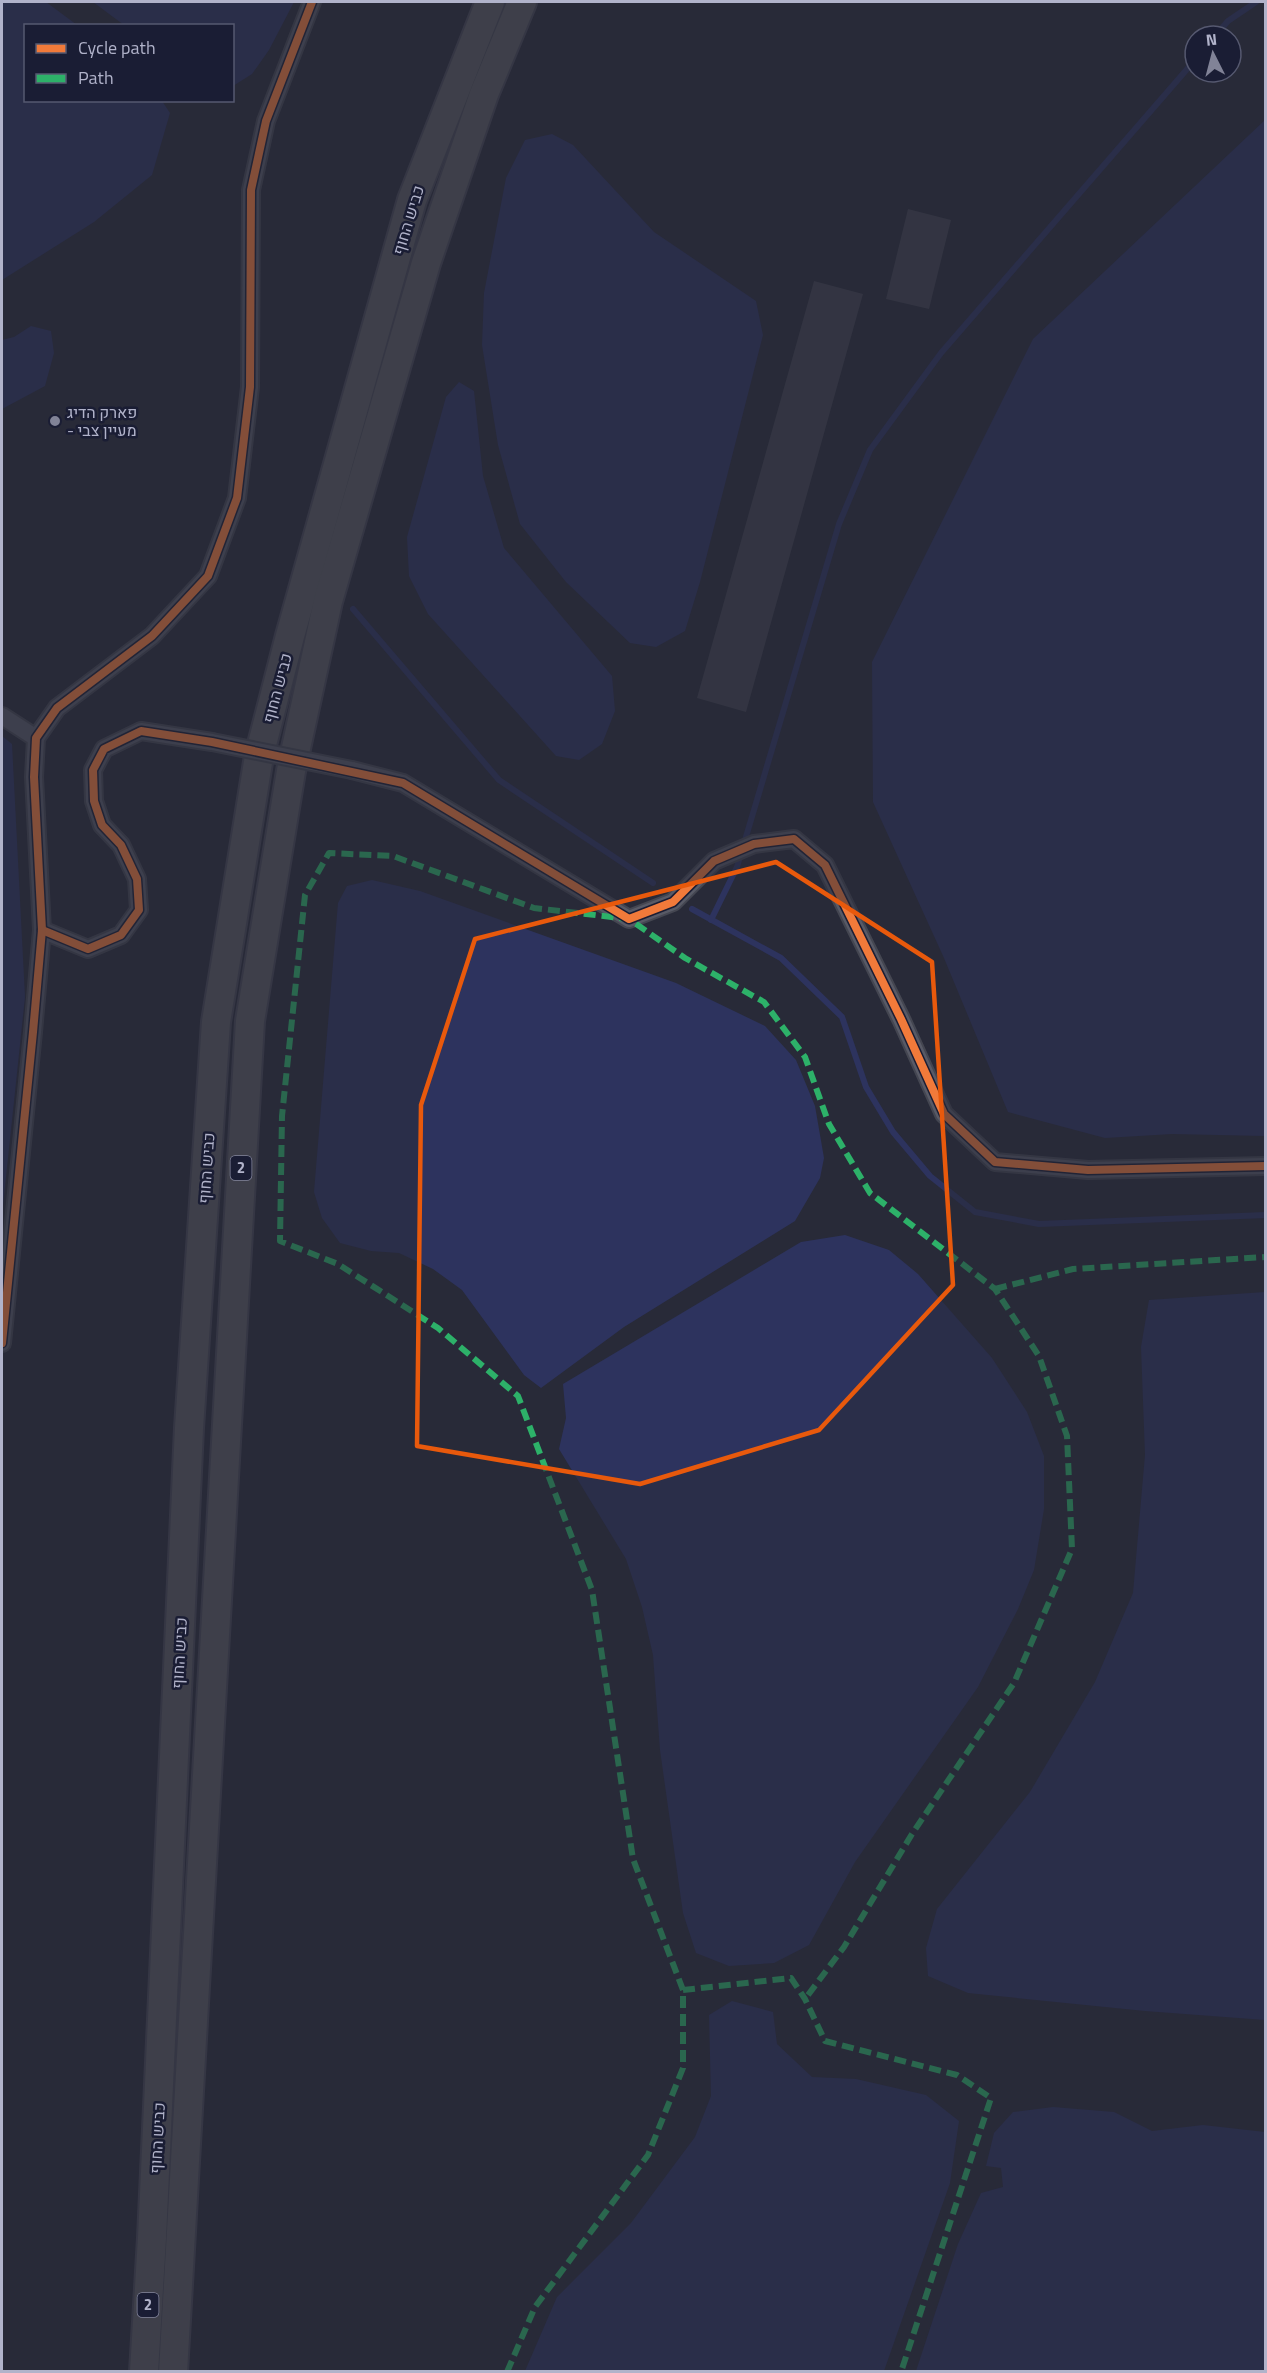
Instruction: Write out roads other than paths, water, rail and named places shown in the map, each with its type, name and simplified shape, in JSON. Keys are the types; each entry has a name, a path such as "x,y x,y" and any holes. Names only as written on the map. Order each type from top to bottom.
{"highway":[{"name":"כביש החוף","path":"144,2372 189,1428 216,1022 259,756 290,636 412,200 490,2"},
{"name":"כביש החוף","path":"173,2372 250,1021 291,771 327,601 426,263 484,94 522,2"}],"street":[{"path":"2,1343 42,930 34,777 36,738 57,708 152,636 208,576 237,498 250,387 251,190 266,121 312,2"},
{"path":"2,716 36,738"},
{"path":"42,930 88,949 122,935 139,910 137,879 121,846 102,825 94,801 93,770 104,749 141,731 212,742 352,770 403,783 629,919 673,902 714,861 754,844 794,839 825,865 901,1019 944,1114 995,1162 1088,1170 1266,1166"}],"water":[{"path":"2,2 46,2 76,24 24,24 24,102 163,102 170,113 152,175 94,222 2,280"},
{"path":"93,2 294,2 269,50 252,74 234,85 234,24 123,24"},
{"path":"1265,120 1265,1136 1172,1134 1105,1138 1008,1112 944,958 873,802 872,662 1033,339"},
{"path":"552,134 573,145 654,232 756,301 763,335 700,582 685,631 656,647 630,643 566,582 520,524 498,445 482,345 484,293 506,178 525,140"},
{"path":"31,326 51,331 54,353 45,386 2,409 2,340 14,337"},
{"path":"459,382 474,391 483,476 504,548 612,676 615,711 602,744 579,760 556,756 428,614 409,576 407,537 446,397"},
{"path":"2,736 12,744 25,997 2,1215"},
{"path":"372,880 420,891 676,983 765,1026 796,1060 815,1106 824,1158 820,1178 795,1221 624,1327 541,1388 524,1375 462,1290 433,1269 399,1253 371,1251 340,1243 322,1218 314,1192 338,903 347,886"},
{"path":"845,1235 889,1250 918,1274 992,1358 1027,1412 1044,1456 1044,1509 1034,1570 1018,1609 978,1687 855,1862 809,1945 774,1963 729,1966 696,1953 683,1913 660,1750 653,1655 642,1607 626,1559 559,1449 566,1418 563,1384 801,1242"},
{"path":"1265,1292 1265,2020 1145,2011 968,1993 928,1976 926,1948 937,1909 1030,1792 1095,1682 1133,1593 1145,1455 1141,1347 1149,1300"},
{"path":"732,2001 773,2012 777,2044 812,2077 856,2079 926,2095 959,2121 950,2183 884,2371 525,2371 557,2297 631,2223 695,2137 711,2096 709,2015"},
{"path":"1053,2107 1114,2112 1152,2131 1203,2125 1265,2132 1265,2371 916,2371 958,2244 981,2193 1003,2187 1001,2168 986,2166 994,2133 1013,2112"}],"waterway":[{"path":"1225,24 1256,2"},
{"path":"711,920 737,867 839,524 870,450 941,353 1183,74"},
{"path":"353,609 499,780 653,883"},
{"path":"692,909 781,958 842,1017 866,1087 893,1132 930,1176 975,1212 1039,1224 1266,1215"}],"place":[{"name":"פארק הדיג - מעיין צבי","path":"55,421"}]}
